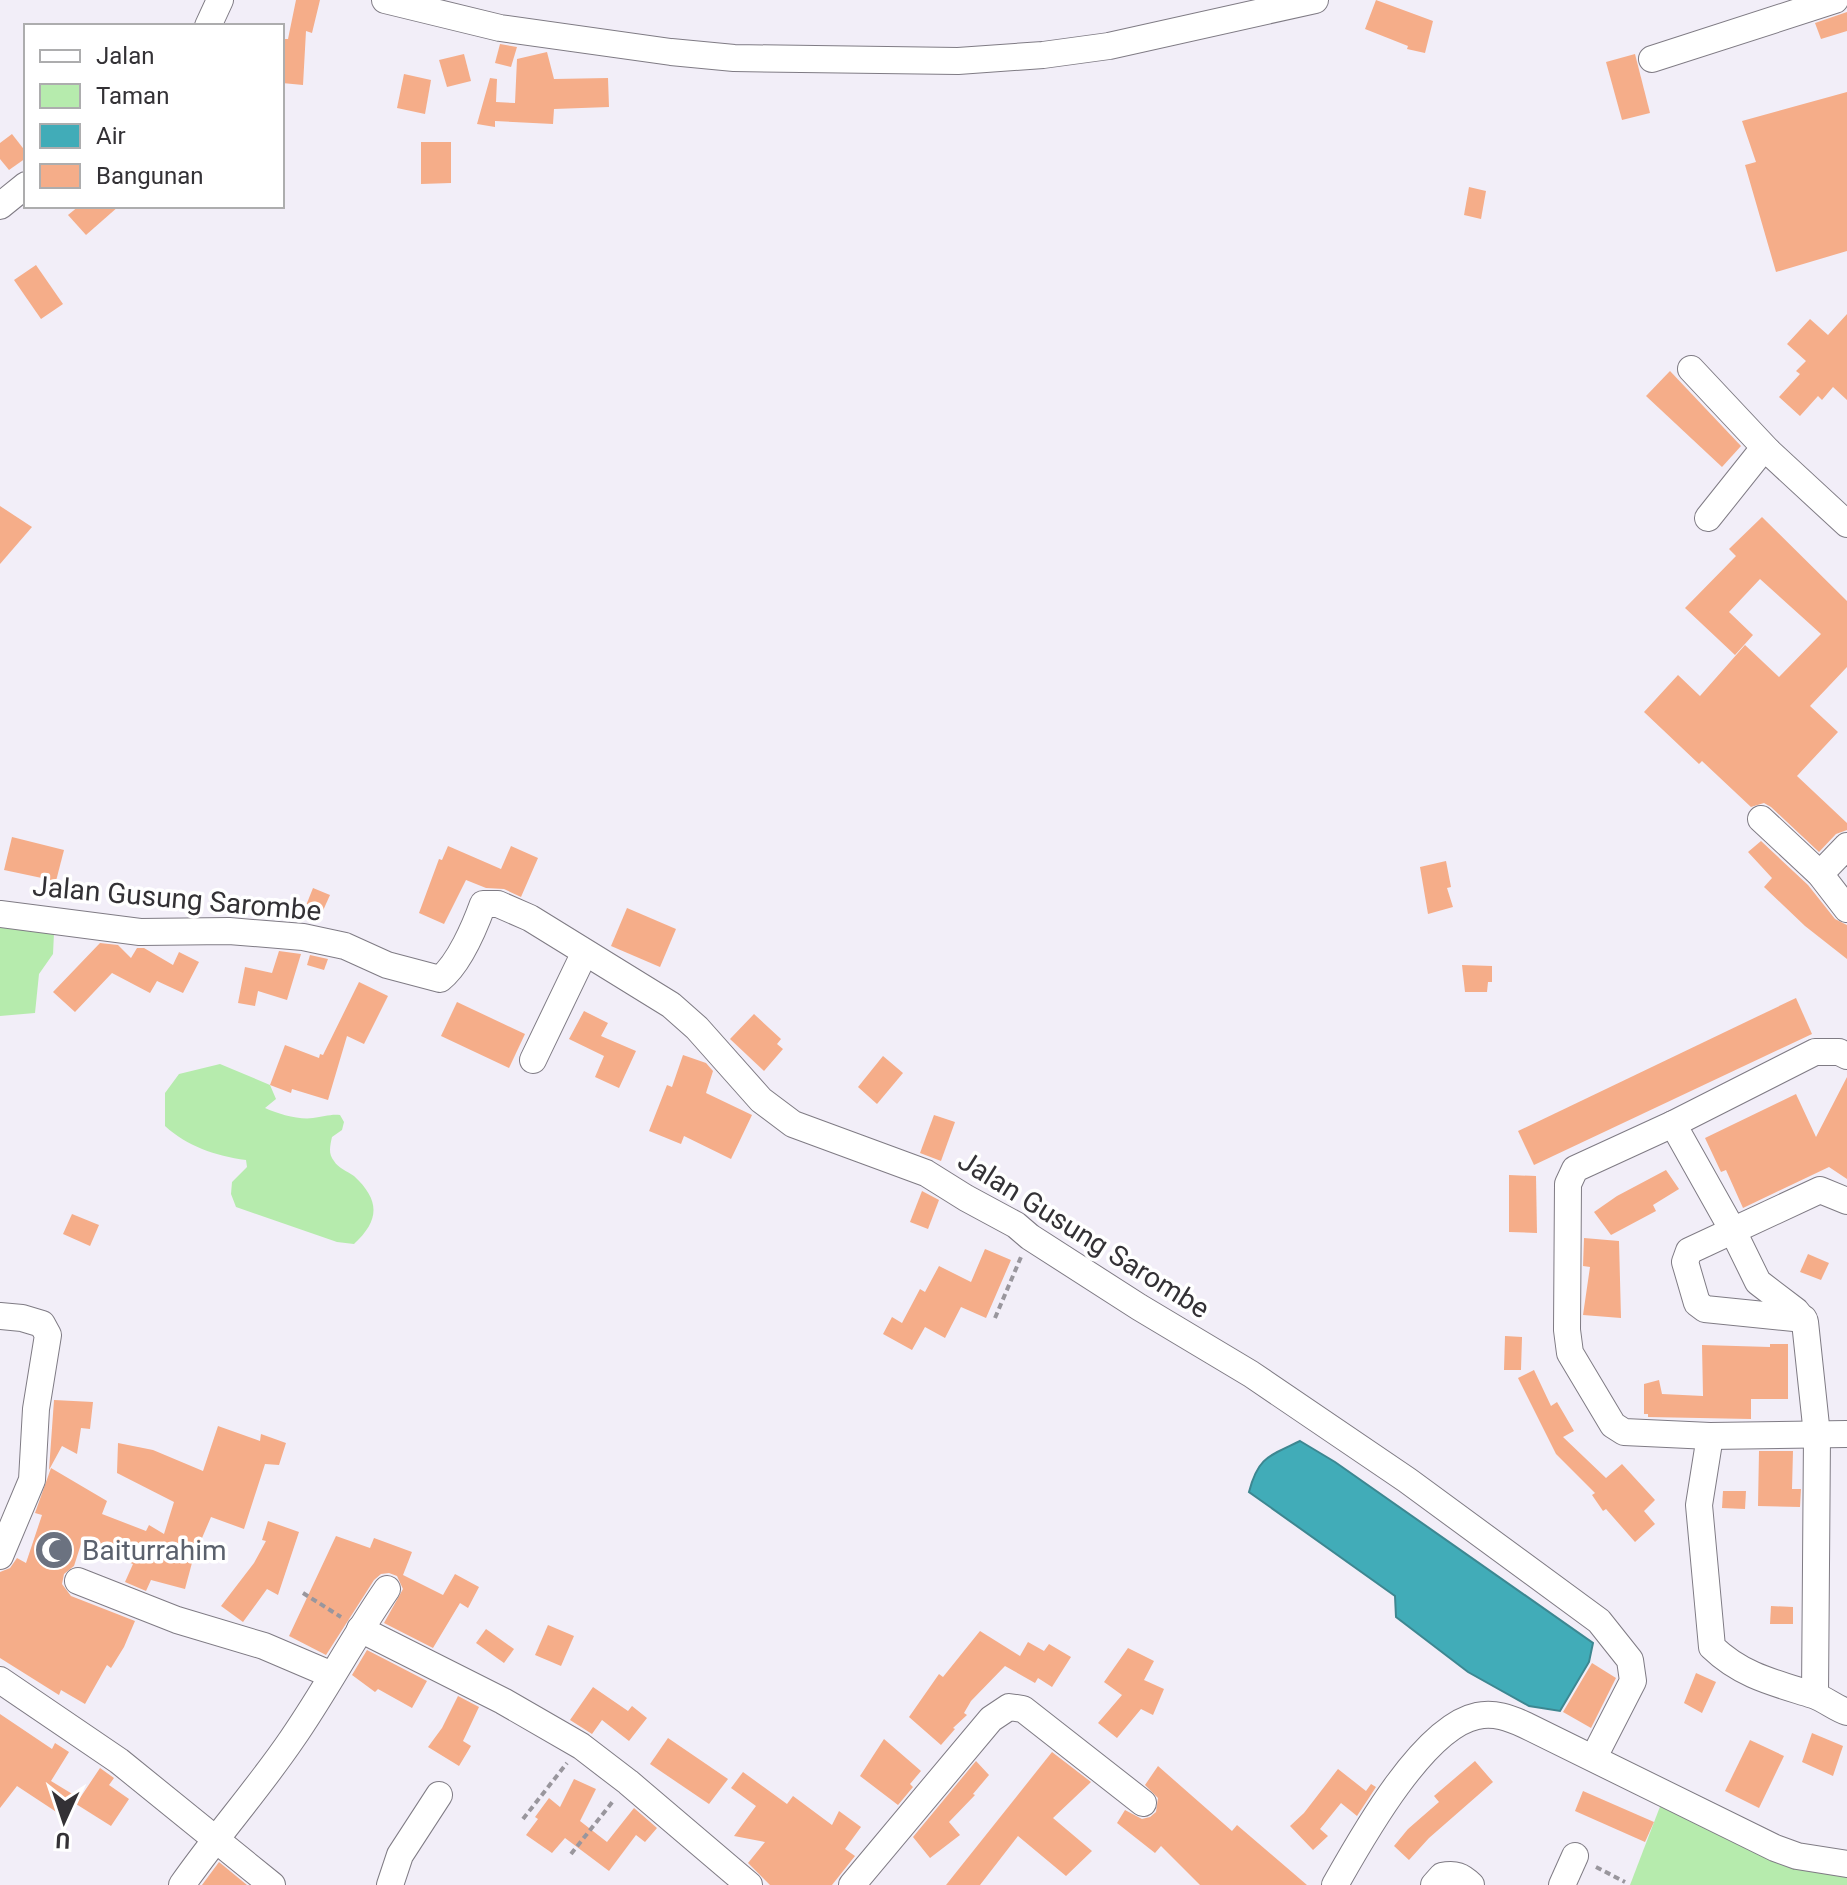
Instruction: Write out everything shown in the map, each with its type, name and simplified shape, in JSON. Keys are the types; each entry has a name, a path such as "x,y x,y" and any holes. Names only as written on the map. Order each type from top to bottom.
{"street":[{"path":"209,24 220,0"},
{"path":"385,0 500,28 671,52 734,58 958,61 1043,55 1109,46 1315,0"},
{"path":"1652,59 1835,0"},
{"path":"0,206 24,187"},
{"path":"1691,369 1768,451 1847,524"},
{"path":"1708,518 1759,454 1768,451"},
{"path":"1761,819 1820,874 1847,909"},
{"path":"1820,874 1847,846"},
{"name":"Jalan Gusung Sarombe","path":"0,914 140,932 229,931 303,937 345,946 387,965 440,979 467,941 483,904 498,904 530,918 671,1005 697,1028 761,1100 793,1124 926,1173 1016,1225 1139,1307 1251,1374 1407,1480 1599,1621 1630,1660 1633,1681 1594,1757"},
{"path":"533,1060 584,954"},
{"path":"1847,1056 1839,1052 1815,1052 1673,1124 1575,1169 1568,1184 1567,1330 1570,1353 1613,1425 1624,1432 1710,1436 1847,1434"},
{"path":"1673,1124 1758,1282 1804,1319 1817,1435 1815,1695"},
{"path":"1804,1319 1709,1310 1699,1305 1685,1262 1686,1256 1689,1251 1732,1229 1820,1190 1847,1201"},
{"path":"0,1316 42,1324 48,1335 36,1409 32,1480 0,1556"},
{"path":"1710,1436 1699,1505 1712,1647 1727,1662 1756,1677 1788,1690 1815,1695 1847,1712"},
{"path":"78,1581 177,1620 264,1646 332,1675"},
{"path":"182,1885 215,1838 275,1764 387,1589"},
{"path":"360,1629 503,1701 581,1746 749,1885"},
{"path":"0,1680 119,1761 272,1885"},
{"path":"852,1885 971,1740 991,1719 1009,1707 1023,1709 1143,1803"},
{"path":"1335,1885 1364,1835 1404,1777 1437,1740 1460,1723 1478,1716 1501,1716 1525,1725 1775,1848 1797,1856 1847,1864"},
{"path":"390,1885 391,1874 400,1855 439,1795"},
{"path":"1562,1885 1575,1856"},
{"path":"1434,1885 1442,1876 1450,1875 1463,1877 1471,1885"}],"path":[{"path":"995,1318 1030,1237"},
{"path":"303,1593 360,1629"},
{"path":"523,1819 581,1746"},
{"path":"571,1854 628,1782"},
{"path":"1575,1856 1625,1882"}],"green space":[{"path":"0,924 54,933 53,954 39,974 35,1013 0,1016"},
{"path":"220,1064 270,1085 276,1099 265,1108 301,1118 340,1115 344,1122 342,1130 332,1137 331,1156 338,1166 363,1185 374,1210 369,1227 354,1244 337,1242 236,1207 231,1194 232,1182 247,1167 246,1160 202,1149 165,1126 165,1093 179,1074"},
{"path":"1661,1804 1847,1872 1847,1885 1630,1885"}],"water":[{"path":"1300,1441 1335,1462 1593,1643 1589,1662 1560,1711 1529,1706 1468,1672 1396,1617 1395,1596 1249,1492 1256,1471 1266,1459"}],"building":[{"path":"296,0 320,0 312,33 306,31 303,85 284,83 284,39 288,39"},
{"path":"1376,0 1433,21 1425,53 1407,49 1408,46 1365,29"},
{"path":"1847,12 1847,31 1821,39 1815,23"},
{"path":"500,44 517,47 511,67 495,63"},
{"path":"547,52 554,79 608,78 609,107 554,109 553,124 495,121 495,127 477,124 490,78 497,79 496,102 515,103 517,59"},
{"path":"464,54 471,81 447,87 439,60"},
{"path":"1635,54 1650,113 1622,120 1606,62"},
{"path":"404,74 431,80 425,114 397,108"},
{"path":"1847,92 1847,251 1776,272 1745,165 1756,162 1742,121"},
{"path":"12,134 24,149 24,159 9,170 0,159 0,143"},
{"path":"421,142 451,142 451,183 421,184"},
{"path":"1469,187 1486,191 1481,219 1464,215"},
{"path":"77,208 117,208 86,235 68,215"},
{"path":"36,265 63,304 41,319 14,280"},
{"path":"1847,314 1847,400 1833,387 1822,400 1818,396 1800,416 1779,397 1800,374 1796,371 1806,361 1787,344 1810,319 1828,335"},
{"path":"1670,371 1741,446 1722,467 1646,396"},
{"path":"0,506 32,527 0,564"},
{"path":"1762,517 1847,601 1847,667 1810,706 1838,732 1797,776 1847,823 1847,830 1836,834 1819,852 1771,807 1764,803 1751,807 1644,712 1678,675 1700,696 1745,645 1779,677 1821,634 1760,579 1729,612 1753,635 1735,655 1685,608 1736,556 1729,549"},
{"path":"12,837 64,850 56,881 4,870"},
{"path":"1761,841 1808,885 1835,919 1847,925 1847,959 1805,926 1764,887 1772,878 1748,852"},
{"path":"448,846 501,869 511,846 538,858 521,897 504,889 486,888 466,880 444,924 419,913 439,859 442,860"},
{"path":"1446,861 1451,887 1447,888 1453,907 1428,914 1420,867"},
{"path":"313,888 330,895 321,915 305,908"},
{"path":"627,908 676,929 660,967 611,946"},
{"path":"100,943 118,945 131,958 137,948 144,948 173,965 179,952 199,962 183,993 157,981 150,993 112,973 75,1012 53,992"},
{"path":"279,951 301,954 287,1000 258,991 255,1006 238,1003 245,967 272,973"},
{"path":"310,955 328,959 324,970 307,965"},
{"path":"1462,965 1492,966 1492,982 1488,982 1487,992 1465,992"},
{"path":"359,982 388,996 364,1044 347,1036 328,1100 292,1089 291,1093 270,1085 285,1045 319,1058 320,1054 323,1055"},
{"path":"1796,998 1812,1034 1534,1165 1518,1131"},
{"path":"457,1002 525,1034 509,1068 441,1036"},
{"path":"584,1011 608,1023 601,1036 636,1051 619,1088 595,1077 604,1056 569,1039"},
{"path":"754,1014 781,1039 777,1044 783,1049 764,1071 730,1039"},
{"path":"683,1055 706,1063 713,1071 706,1093 752,1115 731,1159 684,1136 681,1144 649,1131 667,1085 672,1087"},
{"path":"883,1056 903,1073 877,1104 858,1087"},
{"path":"1847,1077 1847,1179 1829,1167 1743,1208 1726,1170 1721,1172 1705,1138 1796,1094 1816,1137"},
{"path":"934,1115 955,1122 941,1161 920,1153"},
{"path":"1666,1170 1679,1189 1653,1205 1656,1211 1611,1235 1594,1212"},
{"path":"1509,1175 1536,1176 1537,1233 1509,1232"},
{"path":"922,1191 939,1200 928,1229 910,1222"},
{"path":"72,1214 99,1225 90,1246 63,1234"},
{"path":"1584,1238 1619,1241 1621,1318 1583,1315 1590,1267 1583,1266"},
{"path":"985,1249 1011,1260 986,1318 961,1307 945,1338 925,1327 912,1350 883,1334 892,1317 902,1323 920,1289 925,1292 939,1266 971,1282"},
{"path":"1808,1254 1829,1263 1821,1280 1800,1272"},
{"path":"1505,1336 1522,1337 1521,1370 1504,1370"},
{"path":"1770,1344 1788,1344 1788,1399 1751,1399 1751,1419 1648,1417 1644,1414 1644,1384 1659,1380 1662,1394 1703,1396 1702,1345 1770,1347"},
{"path":"1534,1370 1551,1406 1557,1402 1574,1431 1563,1437 1606,1478 1622,1464 1655,1500 1644,1511 1655,1524 1635,1542 1606,1509 1603,1511 1592,1495 1595,1493 1556,1454 1518,1378"},
{"path":"54,1400 93,1402 90,1429 81,1428 77,1454 62,1446 49,1470"},
{"path":"218,1426 260,1441 261,1434 286,1443 279,1465 265,1464 244,1529 211,1517 193,1559 185,1589 151,1580 146,1591 125,1582 133,1564 81,1544 74,1566 64,1574 62,1584 71,1596 135,1621 124,1647 111,1668 107,1665 85,1704 61,1690 59,1695 0,1658 0,1572 10,1568 17,1558 26,1563 42,1515 35,1513 51,1468 107,1501 102,1514 146,1531 149,1525 164,1534 174,1502 117,1473 118,1443 153,1450 203,1471"},
{"path":"1759,1451 1793,1451 1792,1489 1801,1489 1800,1507 1758,1506"},
{"path":"1723,1491 1746,1491 1745,1509 1722,1508"},
{"path":"268,1521 299,1532 278,1595 267,1589 243,1622 221,1606 254,1563 266,1541 262,1540"},
{"path":"336,1536 370,1548 374,1538 412,1552 403,1575 443,1595 455,1574 479,1587 468,1608 460,1603 433,1648 384,1623 403,1589 397,1576 381,1574 374,1580 326,1655 289,1636"},
{"path":"1771,1606 1793,1607 1793,1624 1770,1624"},
{"path":"548,1625 574,1636 561,1666 535,1655"},
{"path":"486,1629 514,1649 504,1663 476,1643"},
{"path":"980,1631 1020,1656 1028,1642 1044,1651 1049,1644 1071,1657 1052,1687 1038,1678 1035,1683 1005,1666 971,1701 964,1713 967,1715 941,1745 909,1717 939,1674 943,1677"},
{"path":"1128,1648 1154,1661 1144,1680 1164,1689 1153,1715 1141,1709 1117,1738 1098,1723 1122,1695 1104,1682"},
{"path":"367,1650 427,1681 412,1708 378,1689 375,1692 352,1675"},
{"path":"1592,1663 1616,1678 1591,1728 1563,1712"},
{"path":"1696,1673 1716,1682 1702,1713 1684,1703"},
{"path":"593,1687 628,1711 632,1706 647,1718 629,1741 602,1720 592,1734 570,1720"},
{"path":"458,1696 479,1707 463,1741 471,1746 459,1766 428,1747 442,1728"},
{"path":"0,1714 52,1749 55,1743 69,1752 51,1781 74,1795 61,1815 17,1786 0,1808"},
{"path":"1812,1733 1843,1746 1833,1776 1802,1762"},
{"path":"668,1738 728,1779 709,1804 650,1764"},
{"path":"884,1739 921,1771 898,1805 860,1776"},
{"path":"1750,1740 1784,1756 1759,1808 1725,1791"},
{"path":"1052,1752 1091,1782 1053,1818 1092,1851 1066,1876 1018,1836 980,1885 946,1885"},
{"path":"976,1761 989,1775 949,1822 960,1835 930,1858 913,1837"},
{"path":"1475,1761 1493,1782 1429,1838 1409,1860 1394,1846 1439,1802 1434,1796"},
{"path":"1158,1766 1232,1831 1237,1825 1307,1885 1200,1885 1161,1846 1155,1853 1117,1823 1125,1810 1142,1819 1156,1812 1158,1798 1145,1785"},
{"path":"100,1768 114,1778 109,1785 129,1799 111,1826 76,1804"},
{"path":"1338,1769 1366,1791 1371,1784 1376,1787 1357,1816 1341,1803 1320,1829 1328,1836 1313,1850 1290,1826"},
{"path":"743,1772 787,1804 793,1796 832,1825 839,1811 861,1827 845,1849 855,1856 832,1885 770,1885 748,1863 765,1842 734,1836 756,1806 731,1788"},
{"path":"574,1779 596,1789 580,1821 607,1842 634,1808 657,1828 645,1842 636,1835 609,1871 565,1838 552,1853 526,1835 549,1798 560,1807"},
{"path":"1583,1791 1654,1822 1645,1842 1575,1811"},
{"path":"219,1862 247,1885 202,1885"}],"place":[{"name":"Baiturrahim","path":"54,1550"}]}
